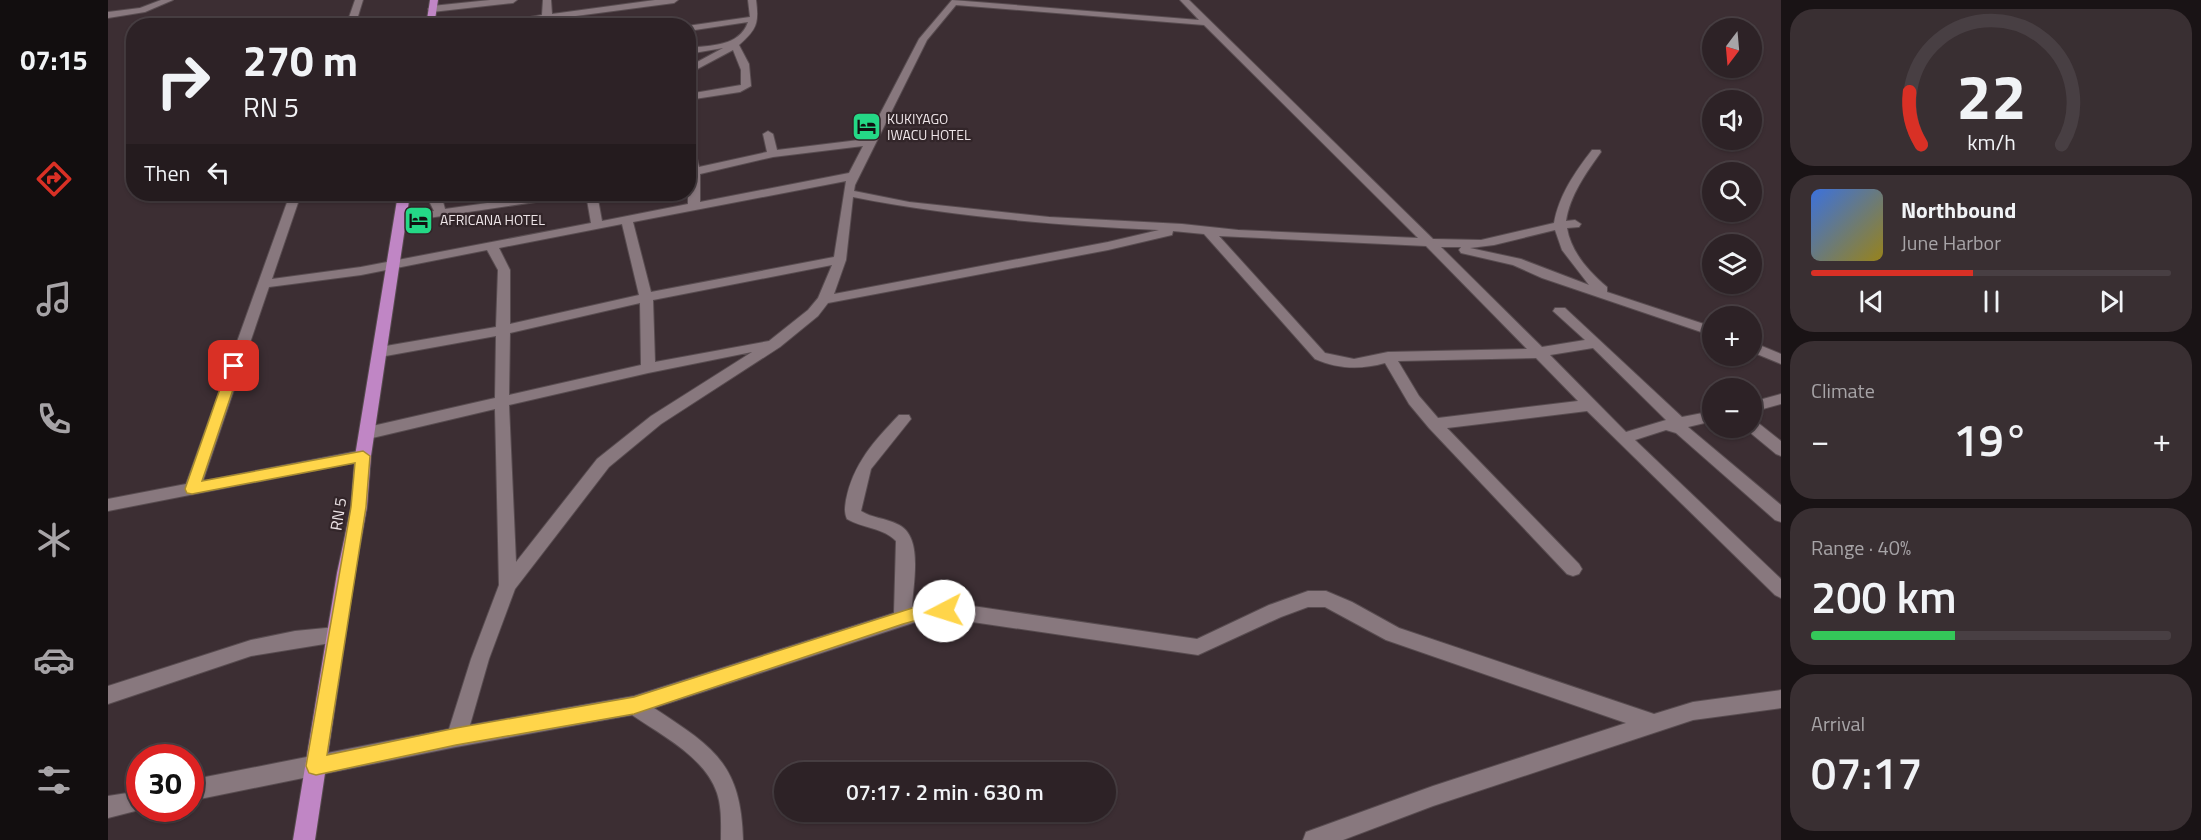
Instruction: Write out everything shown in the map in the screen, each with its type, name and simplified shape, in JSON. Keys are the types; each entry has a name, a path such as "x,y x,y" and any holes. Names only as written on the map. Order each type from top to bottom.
{"main road":[{"name":"RN 5","path":"304,840 336,635 359,507 363,456 403,201"}],"street":[{"path":"108,15 142,10 169,0"},
{"path":"353,18 359,0"},
{"path":"433,5 513,0"},
{"path":"548,0 548,18"},
{"path":"567,18 674,0"},
{"path":"696,66 734,44 751,27 754,19 752,0"},
{"path":"1184,0 1430,242 1623,438 1778,583"},
{"path":"456,737 480,659 508,585 603,463 656,420 775,344 813,313 824,300 833,284 840,260 850,185 923,39 955,1 1208,23"},
{"path":"696,27 754,19"},
{"path":"696,50 734,44"},
{"path":"696,95 746,86 744,58 734,44"},
{"path":"768,134 773,154"},
{"path":"696,171 773,154 872,142"},
{"path":"1596,152 1573,184 1560,224 1575,262 1600,289 1617,298"},
{"path":"262,284 391,267 627,222 850,185"},
{"path":"493,247 597,224 627,222 694,206 850,185 909,206 1049,221 1182,228 1238,234 1477,244 1560,224 1575,224"},
{"path":"192,489 262,284 293,201"},
{"path":"436,201 440,212"},
{"path":"399,220 519,201"},
{"path":"592,201 597,224"},
{"path":"694,201 694,206"},
{"path":"627,222 646,297 648,368"},
{"path":"824,300 1108,246 1182,228"},
{"path":"1207,230 1320,356 1343,363 1376,362 1388,357 1537,353 1596,343"},
{"path":"1430,242 1517,262 1546,275 1702,328"},
{"path":"493,247 504,270 501,331 508,585"},
{"path":"380,352 501,331 646,297 840,260"},
{"path":"1560,311 1596,343 1672,424 1689,433 1781,515"},
{"path":"368,433 648,368 775,344"},
{"path":"1762,351 1781,359"},
{"path":"1388,357 1414,400 1434,424 1573,569"},
{"path":"1762,404 1781,399"},
{"path":"1434,424 1590,405"},
{"path":"1623,438 1702,418"},
{"path":"903,616 906,546 904,538 895,530 856,517 853,510 861,469 866,460 904,419"},
{"path":"1762,434 1781,450"},
{"path":"108,506 363,456"},
{"path":"204,788 456,737 634,705 903,616 928,610 959,612 1198,647 1275,611 1308,599 1326,599 1346,607 1393,634 1655,724"},
{"path":"108,695 251,648 295,639 336,635"},
{"path":"1314,840 1433,796 1693,711 1781,699"},
{"path":"634,705 708,758 724,780 732,802 732,840"},
{"path":"108,807 126,804"}],"place":[{"name":"KUKIYAGO IWACU HOTEL","path":"866,127"},
{"name":"AFRICANA HOTEL","path":"419,220"}],"route":[{"path":"234,366 192,489 363,456 359,507 346,573 316,766 456,737 634,705 903,616 928,610 944,611"}]}
